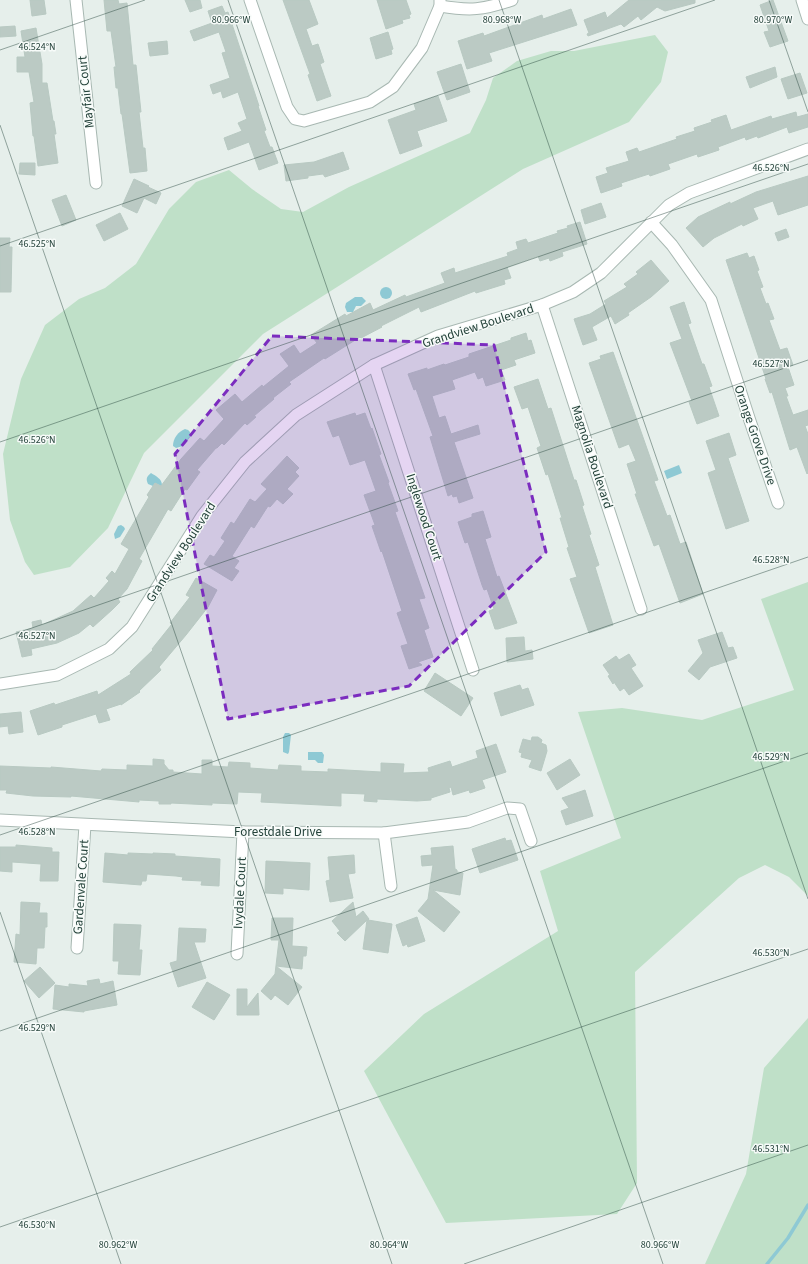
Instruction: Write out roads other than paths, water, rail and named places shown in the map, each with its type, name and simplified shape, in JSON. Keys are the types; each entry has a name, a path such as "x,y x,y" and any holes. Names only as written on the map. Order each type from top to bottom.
{"street":[{"name":"Mayfair Court","path":"76,0 96,183"},
{"path":"250,0 287,107 294,119 304,121 370,102 393,87 422,48 440,3 460,10 490,8 512,0"},
{"path":"802,0 808,19"},
{"name":"Grandview Boulevard","path":"0,684 57,675 109,648 132,627 202,516 245,462 296,415 374,365 438,336 542,305 573,292 601,273 669,205 689,193 808,149"},
{"name":"Orange Grove Drive","path":"651,222 672,245 711,300 778,503"},
{"name":"Magnolia Boulevard","path":"542,305 641,609"},
{"name":"Inglewood Court","path":"374,365 473,670"},
{"name":"Forestdale Drive","path":"0,820 243,832 384,833 468,822 507,808 520,809 530,841"},
{"name":"Gardenvale Court","path":"77,948 85,825"},
{"name":"Ivydale Court","path":"237,954 243,832"},
{"path":"384,833 391,886"}],"water":[{"path":"388,287 391,288 391,298 384,299 381,298 380,291 381,288"},
{"path":"355,297 362,297 366,301 361,306 356,306 353,312 347,312 345,307 346,303"},
{"path":"185,429 189,431 191,436 183,446 176,448 173,446 175,438"},
{"path":"679,465 682,473 667,479 664,471"},
{"path":"151,473 160,479 162,483 161,486 155,483 153,486 148,484 147,478"},
{"path":"121,525 125,529 120,537 115,539 114,534 118,526"},
{"path":"285,733 289,733 291,735 288,754 283,752 283,737"},
{"path":"308,752 322,752 324,755 323,763 318,763 315,760 308,760"}],"waterway":[{"path":"767,1264 788,1238 808,1205"}]}
